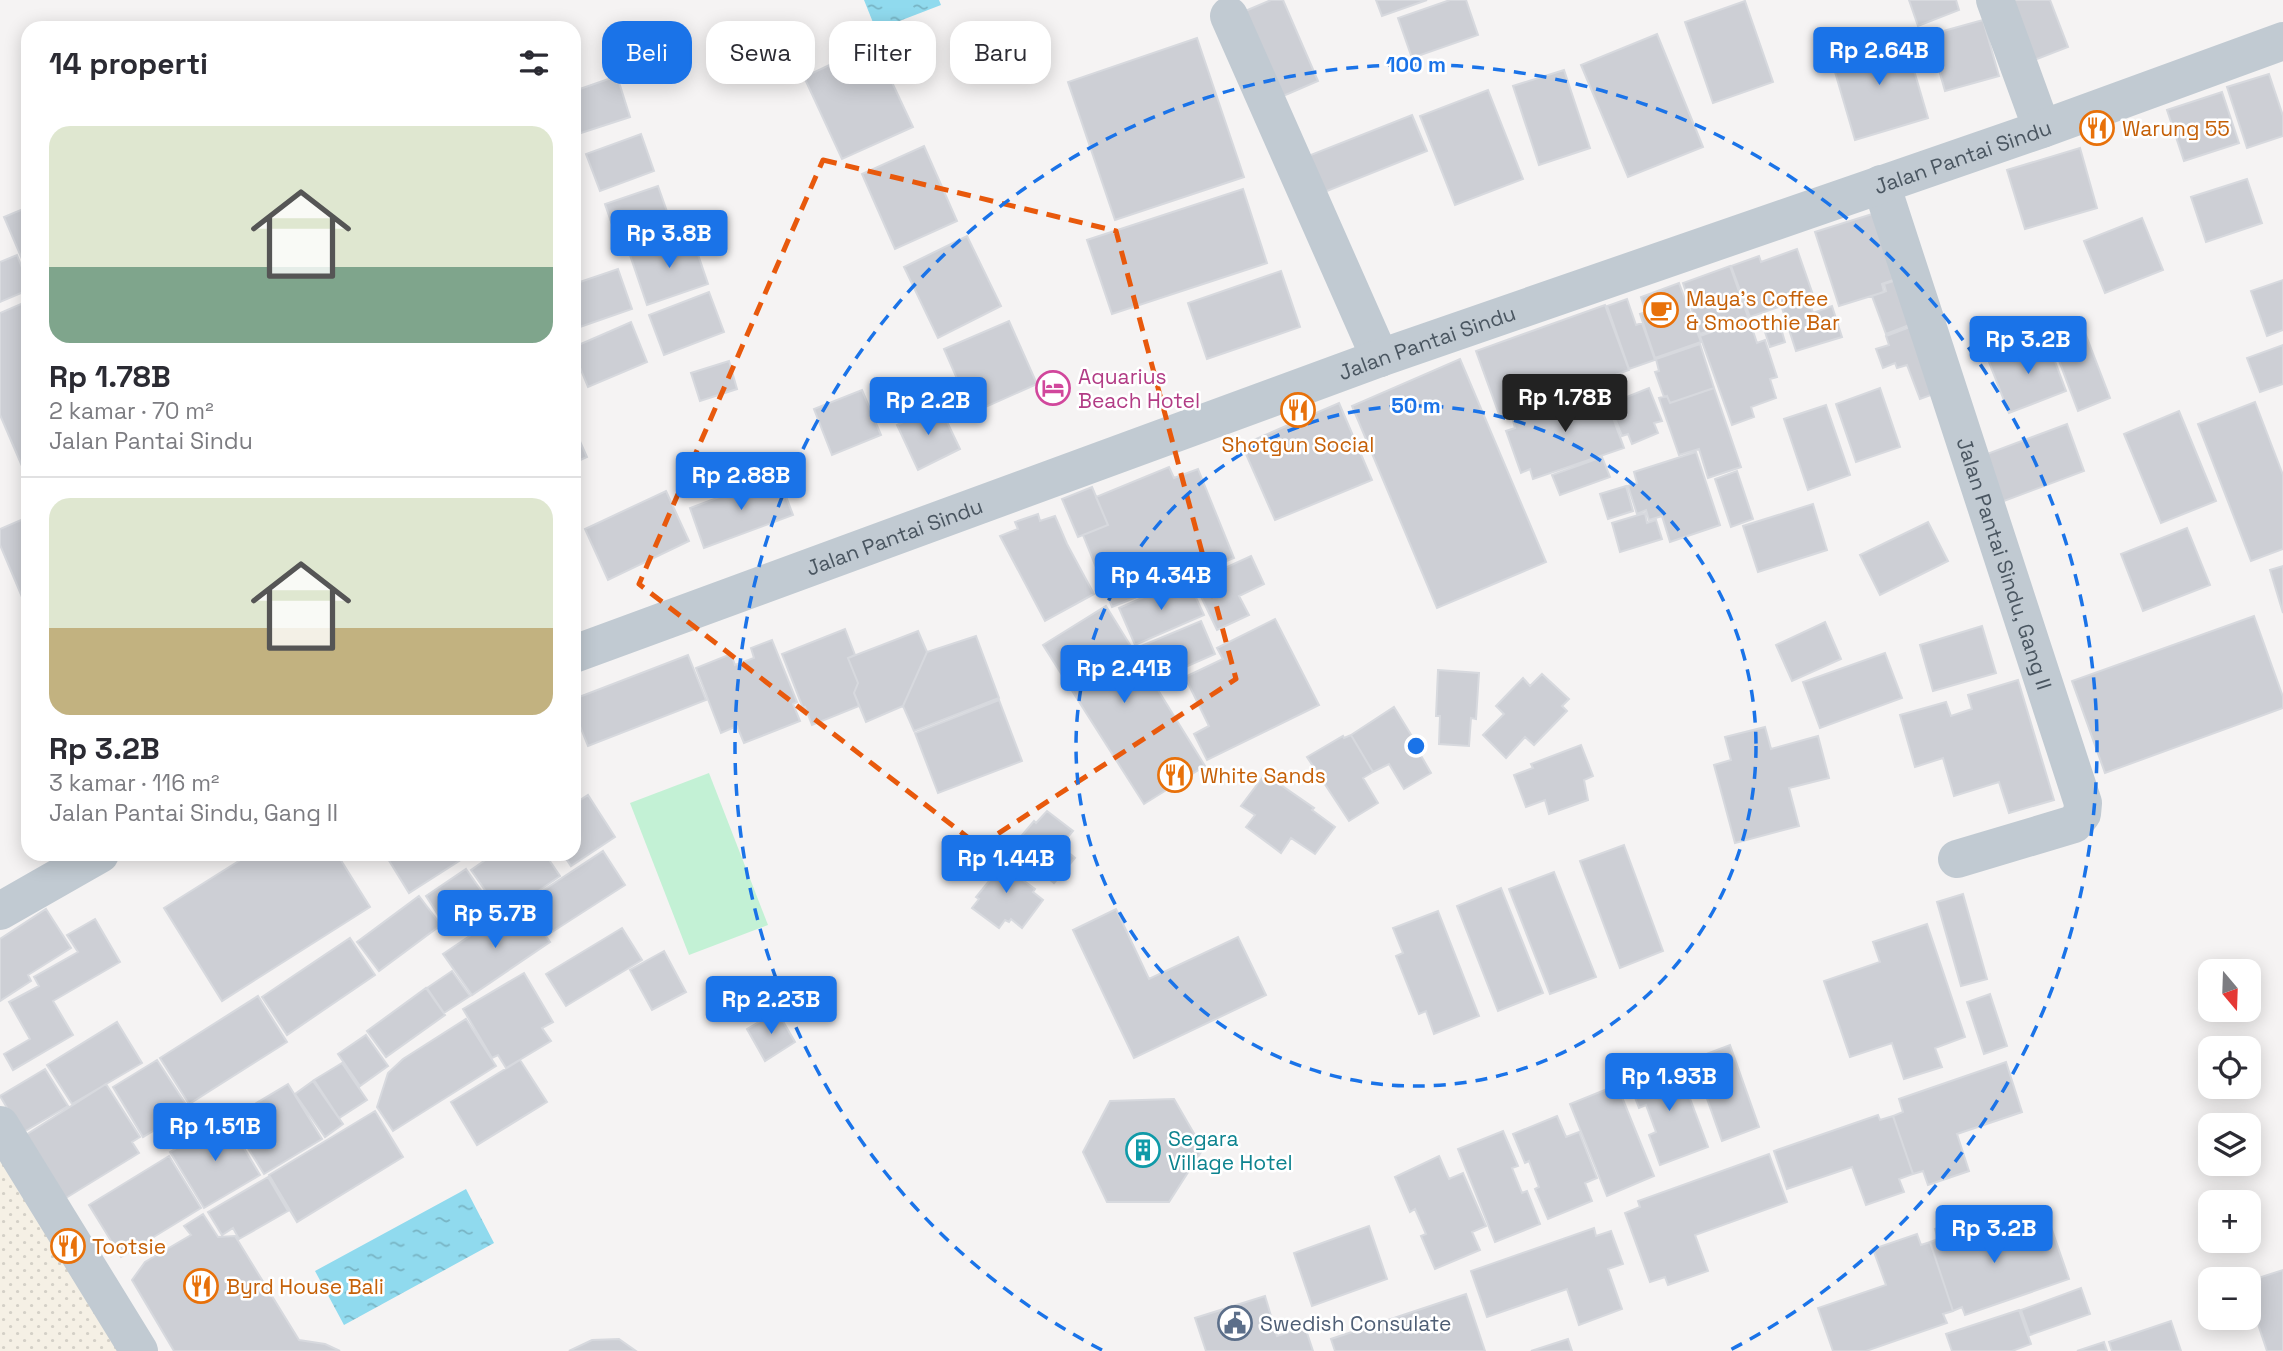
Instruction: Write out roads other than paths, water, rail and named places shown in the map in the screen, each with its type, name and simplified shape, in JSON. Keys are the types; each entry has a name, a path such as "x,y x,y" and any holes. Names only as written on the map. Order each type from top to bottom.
{"street":[{"path":"1995,0 2042,130"},
{"path":"1229,16 1380,358"},
{"name":"Jalan Pantai Sindu","path":"581,651 1380,358 2042,130 2283,41"},
{"name":"Jalan Pantai Sindu, Gang II","path":"1881,184 2083,803 2082,814 2074,824 1957,859"},
{"path":"0,911 88,861"},
{"path":"0,1125 139,1351"}],"water":[{"path":"864,0 939,0 941,5 899,21 872,21"},
{"path":"466,1189 494,1243 344,1325 315,1271"}],"place":[{"name":"Warung 55","path":"2097,128"},
{"name":"Maya's Coffee & Smoothie Bar","path":"1661,310"},
{"name":"Aquarius Beach Hotel","path":"1053,388"},
{"name":"Shotgun Social","path":"1298,410"},
{"name":"White Sands","path":"1175,775"},
{"name":"Segara Village Hotel","path":"1143,1150"},
{"name":"Tootsie","path":"68,1246"},
{"name":"Byrd House Bali","path":"201,1286"},
{"name":"Swedish Consulate","path":"1235,1323"}]}
